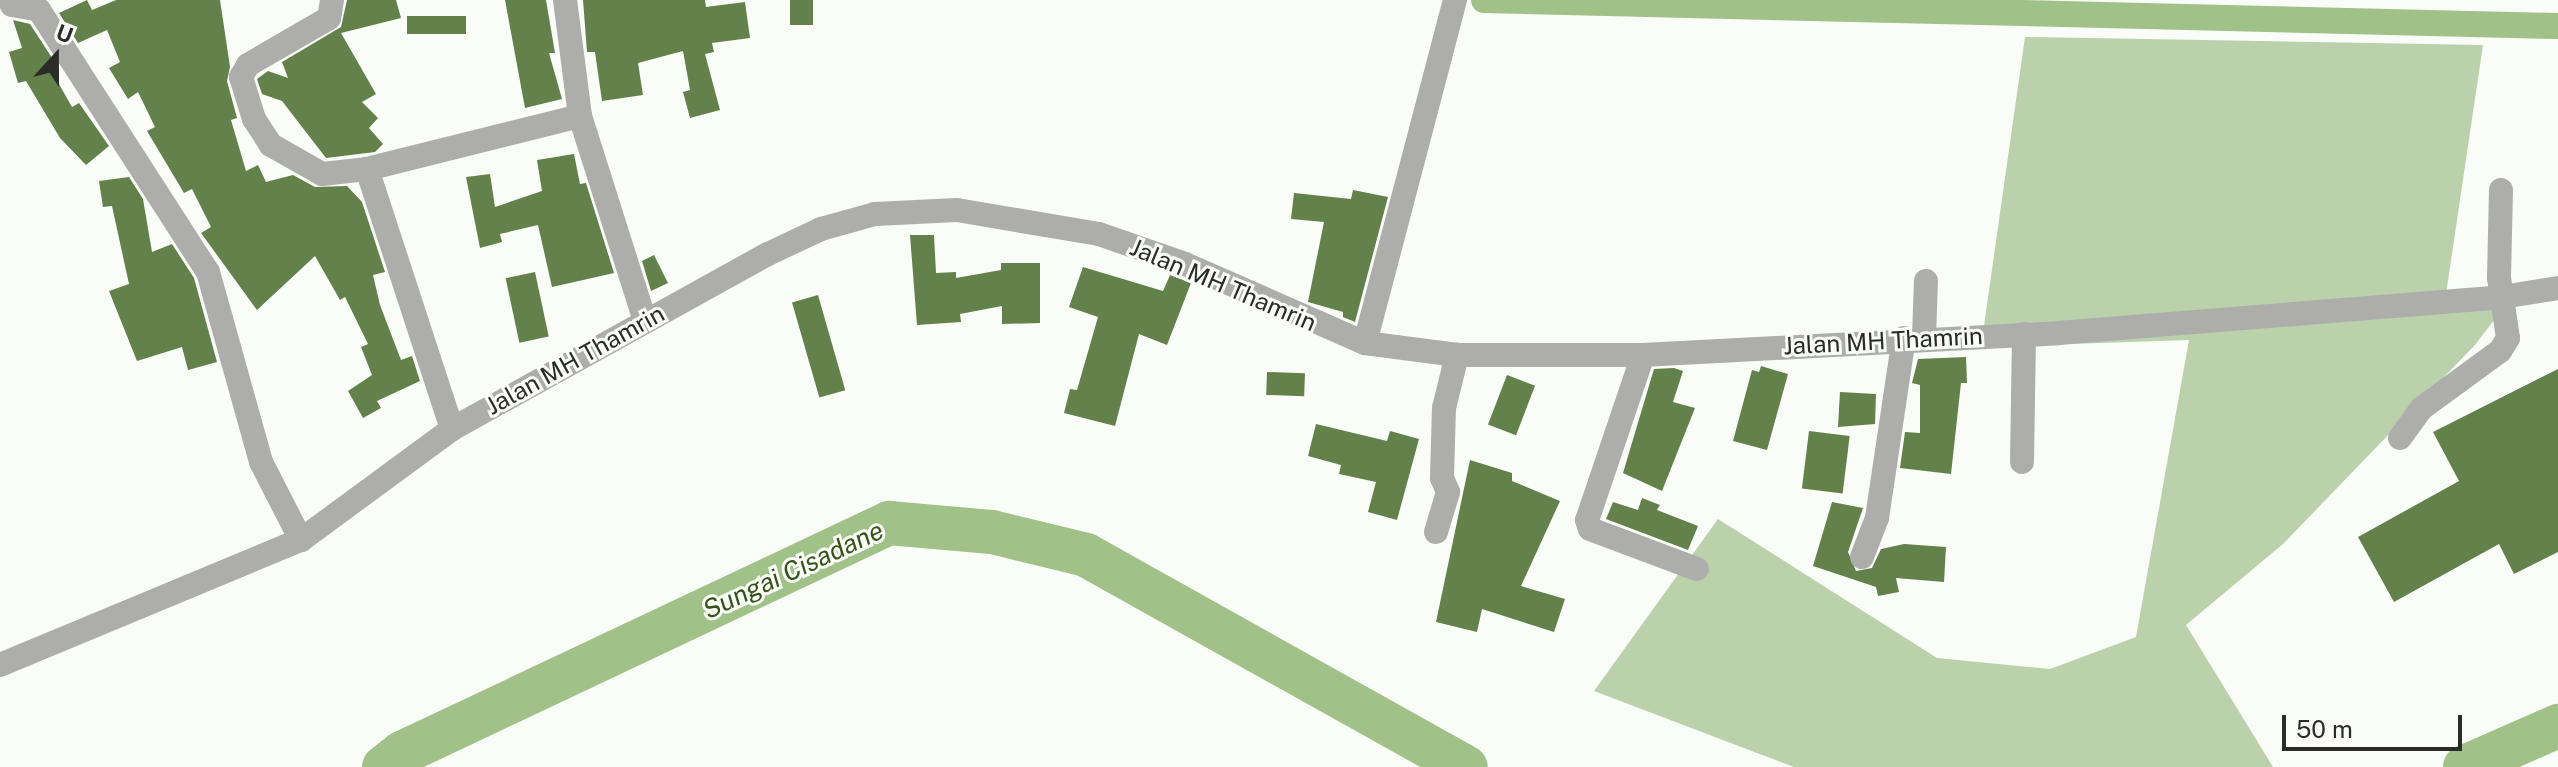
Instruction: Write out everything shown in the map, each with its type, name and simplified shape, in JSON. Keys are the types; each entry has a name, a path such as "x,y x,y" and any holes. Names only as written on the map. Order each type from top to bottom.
{"street":[{"path":"10,0 12,5 39,10 208,272 230,336 261,462 301,540"},
{"path":"332,0 329,18 248,65 241,77 254,119 271,145 322,174 367,169 580,116"},
{"path":"565,0 580,116 645,321"},
{"path":"1365,343 1455,3"},
{"path":"367,169 452,429"},
{"path":"2400,438 2422,408 2505,344 2509,333 2502,297 2501,190"},
{"name":"Jalan MH Thamrin","path":"0,665 301,540 452,429 645,321 821,229 875,214 957,210 1099,234 1185,264 1365,343 1457,355 1643,355 2024,334 2502,297 2558,288"},
{"path":"1862,557 1877,518 1926,281"},
{"path":"2022,462 2024,334"},
{"path":"1436,532 1448,492 1442,478 1442,434 1457,355"},
{"path":"1643,355 1587,520 1590,529 1697,569"}],"green space":[{"path":"2025,37 2483,45 2446,294 2516,292 2474,346 2283,544 2186,625 2273,767 1794,767 1594,691 1718,519 1937,658 2050,669 2136,637 2189,340 1981,347"}],"building":[{"path":"87,0 92,10 116,0 220,0 230,67 227,81 237,118 231,120 246,171 258,165 266,182 293,175 315,187 347,186 362,202 385,272 373,275 380,305 401,360 412,356 420,381 377,401 381,408 363,418 348,391 372,375 361,347 368,344 345,297 340,300 315,256 257,310 201,233 211,227 192,189 184,193 147,131 155,127 138,92 128,99 109,68 120,62 107,30 78,43 59,13"},
{"path":"347,0 396,0 401,18 341,33 376,94 362,102 378,118 369,128 383,144 375,152 326,158 282,101 262,94 257,79 268,71 288,78 282,62 341,27"},
{"path":"505,0 546,0 555,53 549,53 562,99 525,108"},
{"path":"583,0 705,0 706,7 745,2 750,38 712,43 714,52 705,54 720,110 690,118 683,92 690,90 683,51 638,63 643,95 602,101 595,52 587,52"},
{"path":"790,0 813,0 813,25 790,25"},
{"path":"407,16 466,16 466,34 407,34"},
{"path":"13,20 30,24 58,67 51,70 72,107 79,103 109,146 86,165 60,138 26,81 18,83 9,52 22,48"},
{"path":"574,154 580,184 586,183 614,273 552,287 538,225 500,234 502,242 480,248 466,177 490,174 495,207 542,191 537,160"},
{"path":"129,177 143,199 152,252 172,244 194,278 217,362 188,370 182,347 137,361 109,291 129,284 112,206 103,207 99,181"},
{"path":"1353,190 1388,197 1355,322 1343,317 1343,312 1308,302 1324,222 1291,219 1294,193 1351,199"},
{"path":"910,235 934,235 936,273 956,272 956,278 1001,270 1001,263 1040,263 1040,323 1002,324 1002,306 960,314 961,322 917,325"},
{"path":"654,255 668,283 651,291 642,261"},
{"path":"1083,267 1163,291 1170,275 1191,283 1167,345 1139,334 1115,426 1064,413 1070,389 1077,390 1098,317 1069,307"},
{"path":"535,272 549,337 519,343 506,278"},
{"path":"818,295 845,390 819,398 792,302"},
{"path":"1966,357 1967,383 1961,383 1951,474 1900,468 1905,432 1920,433 1920,385 1912,383 1918,359"},
{"path":"1761,366 1788,374 1767,450 1733,441 1752,370 1759,372"},
{"path":"1654,369 1683,371 1673,402 1695,408 1662,491 1623,473"},
{"path":"2558,369 2558,552 2514,574 2499,544 2394,602 2358,537 2459,481 2433,432"},
{"path":"1267,372 1305,373 1304,396 1266,395"},
{"path":"1507,375 1535,386 1516,435 1488,424"},
{"path":"1840,392 1876,394 1875,424 1838,427"},
{"path":"1316,424 1387,441 1390,431 1419,439 1397,520 1368,512 1376,482 1339,474 1341,465 1308,456"},
{"path":"1809,431 1850,436 1843,494 1802,489"},
{"path":"1470,460 1512,473 1512,481 1560,501 1521,586 1565,599 1554,632 1482,609 1477,632 1436,622"},
{"path":"1642,498 1660,505 1657,510 1698,526 1688,550 1606,519 1613,502 1638,510"},
{"path":"1832,502 1863,508 1848,552 1856,571 1872,568 1881,549 1904,544 1946,547 1944,582 1896,578 1899,592 1878,596 1876,587 1813,566"}],"waterway":[{"path":"1484,0 2558,26"},
{"name":"Sungai Cisadane","path":"384,767 402,753 889,523 992,532 1086,555 1466,767"},
{"path":"2465,767 2558,726"}]}
